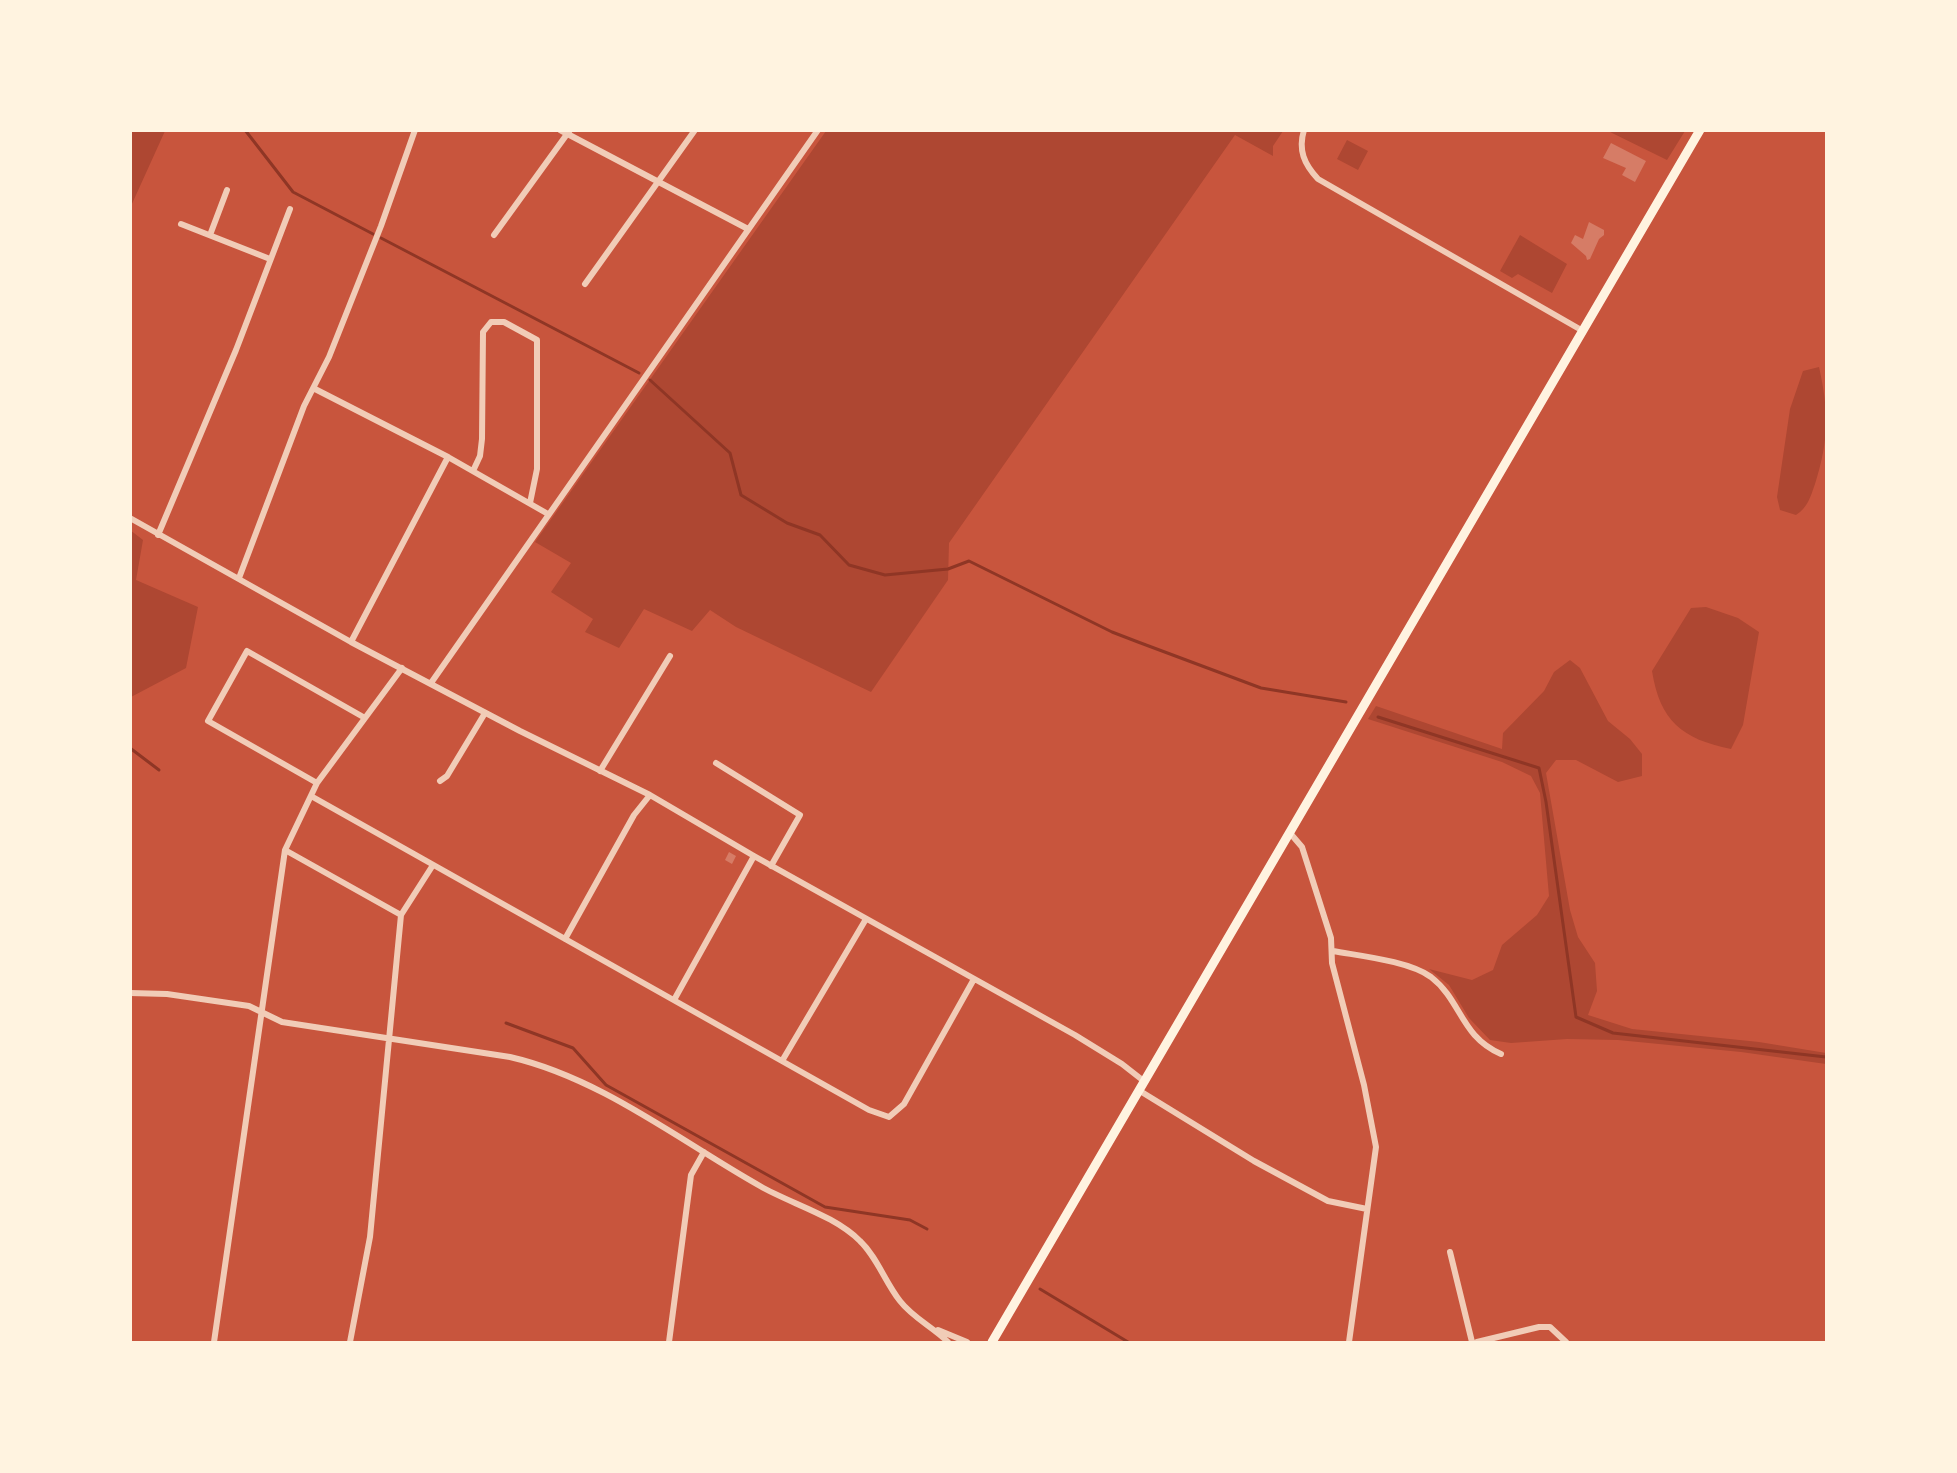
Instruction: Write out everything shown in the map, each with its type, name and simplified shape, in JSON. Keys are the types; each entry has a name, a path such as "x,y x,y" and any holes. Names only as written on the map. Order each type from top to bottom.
{"main road":[{"path":"992,1342 1700,130"}],"street":[{"path":"239,578 304,406 315,389 381,226 415,130"},
{"path":"560,130 569,132 657,183 748,229"},
{"path":"585,284 695,130"},
{"path":"431,683 818,130"},
{"path":"1304,130 1301,141 1302,153 1307,167 1318,179 1583,331"},
{"path":"494,235 569,132"},
{"path":"210,235 227,190"},
{"path":"158,535 236,350 290,209"},
{"path":"181,224 270,258"},
{"path":"473,471 480,456 482,439 483,332 491,322 504,322 537,339 537,470 530,503"},
{"path":"315,389 448,457 548,514"},
{"path":"351,642 448,457"},
{"path":"130,518 351,642 485,713 650,795 771,866 974,979 1122,1064 1142,1087 1254,1161 1328,1201 1367,1209"},
{"path":"317,783 208,721 247,651 364,718"},
{"path":"600,771 670,656"},
{"path":"214,1342 260,1010 285,850 317,783 402,668"},
{"path":"440,781 447,776 485,713"},
{"path":"716,764 800,815 771,866"},
{"path":"565,939 634,815 650,795"},
{"path":"311,796 869,1110 889,1118 904,1104 974,979"},
{"path":"1290,833 1302,847 1333,951 1332,963 1364,1085 1376,1147 1349,1342"},
{"path":"285,850 401,915"},
{"path":"674,1000 754,856"},
{"path":"350,1342 370,1237 401,915 433,865"},
{"path":"782,1061 866,919"},
{"path":"1333,951 1416,969 1430,976 1444,990 1468,1030 1486,1047 1501,1054"},
{"path":"130,993 167,994 260,1010 282,1022 510,1058 554,1070 584,1084 761,1187 846,1230 867,1249 900,1302 911,1314 935,1329 967,1342"},
{"path":"669,1342 692,1174 704,1152"},
{"path":"1450,1252 1472,1342"},
{"path":"1477,1342 1539,1327 1550,1327 1566,1342"},
{"path":"935,1329 948,1342"}],"shaded area":[{"path":"130,131 165,131 131,206"},
{"path":"826,131 1283,131 1273,146 1273,156 1235,135 949,543 948,580 871,692 736,627 710,610 692,631 644,609 619,648 585,632 593,619 551,592 571,563 535,542"},
{"path":"1608,131 1685,131 1667,160"},
{"path":"1347,140 1368,151 1358,170 1337,159"},
{"path":"1520,235 1567,264 1552,293 1518,274 1512,278 1500,271"},
{"path":"1819,367 1826,412 1823,453 1810,498 1796,515 1780,510 1777,497 1790,409 1803,371"},
{"path":"130,530 143,540 136,580 198,607 186,668 131,697"},
{"path":"1706,607 1738,618 1759,632 1743,725 1731,749 1699,740 1676,725 1661,703 1652,671 1691,608"},
{"path":"1570,660 1580,668 1608,721 1630,739 1642,754 1642,776 1618,782 1576,760 1556,760 1546,773 1570,910 1578,937 1595,963 1597,991 1588,1015 1632,1029 1759,1042 1826,1053 1826,1064 1741,1052 1618,1040 1567,1039 1511,1043 1490,1040 1469,1018 1449,985 1429,969 1472,980 1493,970 1502,945 1537,915 1549,896 1540,793 1531,776 1502,762 1368,719 1376,706 1502,749 1503,733 1544,691 1554,672"}],"building":[{"path":"1611,143 1646,161 1635,182 1622,175 1626,168 1603,158"},
{"path":"1589,222 1604,230 1604,235 1599,239 1590,259 1587,260 1586,256 1571,243 1575,235 1583,239"},
{"path":"729,852 736,856 732,864 725,860"}],"waterway":[{"path":"245,130 293,192 373,234"},
{"path":"381,238 639,373"},
{"path":"650,380 730,453 741,495 787,523 820,535 849,565 885,575 948,569 969,561 1112,632 1138,642 1261,688 1346,702"},
{"path":"1378,717 1539,768 1546,802 1576,1017 1613,1033 1826,1057"},
{"path":"130,748 159,770"},
{"path":"506,1023 573,1048 606,1085 825,1207 910,1220 927,1229"},
{"path":"1040,1289 1128,1342"}]}
